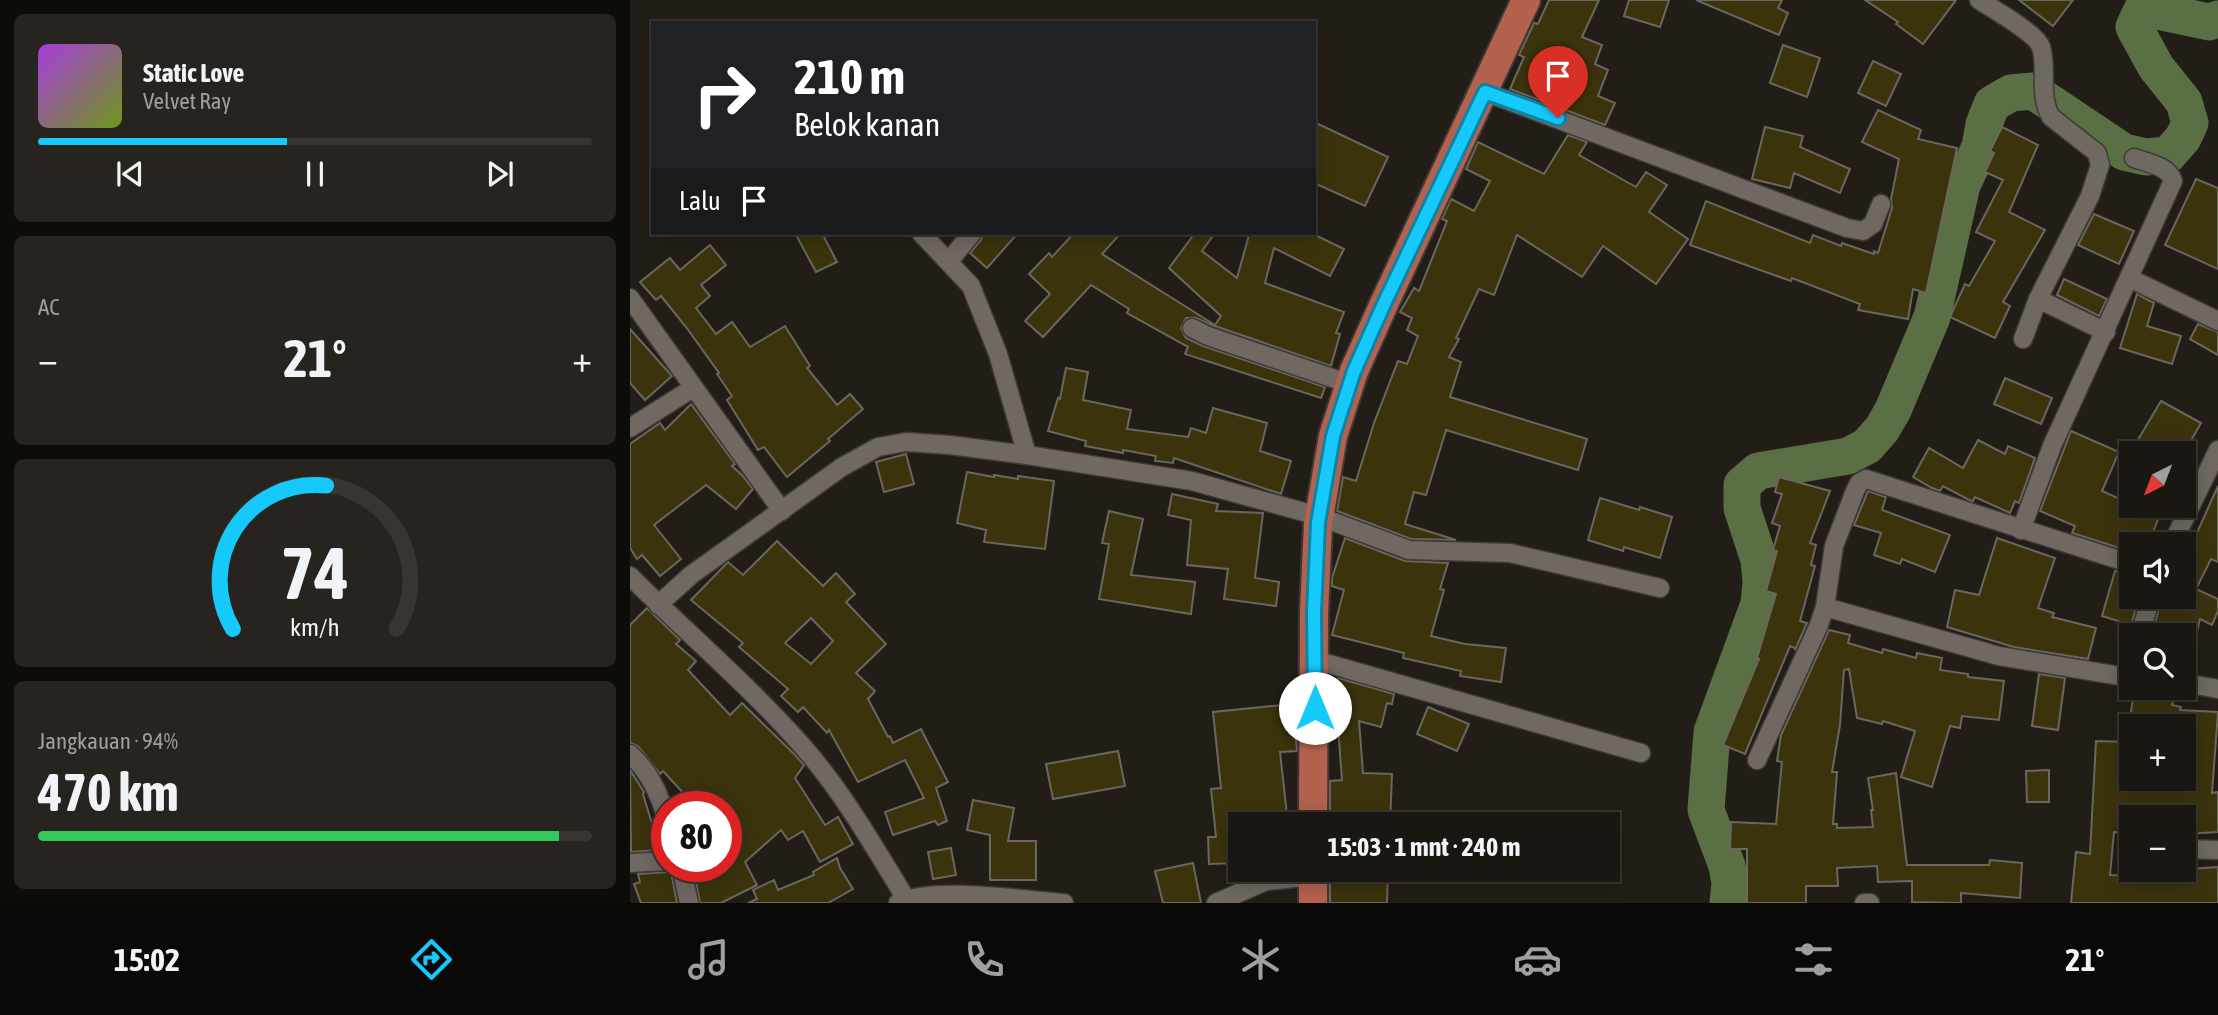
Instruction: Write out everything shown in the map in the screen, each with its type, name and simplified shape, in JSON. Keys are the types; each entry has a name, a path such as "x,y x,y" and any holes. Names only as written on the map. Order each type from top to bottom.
{"highway":[{"path":"1313,812 1314,613 1318,516 1333,436 1350,384 1383,306 1485,92 1525,0"}],"street":[{"path":"1979,0 2032,35 2040,45 2043,100 2051,117 2096,153 2100,165 2090,196 2038,299 2023,339"},
{"path":"1485,92 1847,228 1863,231 1873,224 1881,204"},
{"path":"2021,530 2052,446 2173,180 2163,169 2134,158"},
{"path":"923,235 971,286 998,354 1027,455"},
{"path":"949,261 970,235"},
{"path":"2129,278 2218,321"},
{"path":"630,298 782,511"},
{"path":"2038,299 2105,332"},
{"path":"1192,328 1208,336 1350,384"},
{"path":"630,428 693,388"},
{"path":"658,605 691,575 858,456 892,443 906,442 1027,455 1192,481 1318,516 1409,550 1510,553 1660,588"},
{"path":"2178,532 2218,450"},
{"path":"1757,760 1825,607 1834,546 1855,491 1859,483 1866,479 2119,560"},
{"path":"630,576 767,707 805,748 822,770 902,901 955,895 1064,903"},
{"path":"1825,607 1999,656 2119,672"},
{"path":"1315,660 1641,753"},
{"path":"2196,685 2218,689"},
{"path":"630,754 648,774 657,791"},
{"path":"2196,849 2218,850"},
{"path":"630,863 651,862"},
{"path":"1216,903 1266,881 1313,883"},
{"path":"684,882 689,903"},
{"path":"1864,903 1870,903"}],"building":[{"path":"1549,0 1599,0 1582,37 1602,45 1595,64 1608,70 1598,96 1615,103 1605,125 1510,89 1524,57 1519,55 1534,23 1538,24"},
{"path":"1629,0 1669,0 1660,27 1624,16"},
{"path":"1696,0 1782,0 1778,8 1788,13 1779,35"},
{"path":"1865,0 1956,0 1923,44 1896,24 1898,22"},
{"path":"2019,0 2073,0 2053,26"},
{"path":"1783,45 1820,58 1807,97 1770,83"},
{"path":"1873,61 1901,74 1886,106 1858,93"},
{"path":"1878,110 1921,130 1918,139 1957,148 1926,293 1913,289 1908,319 1858,310 1860,304 1792,278 1791,281 1690,245 1706,201 1810,243 1813,235 1841,246 1842,243 1878,253 1892,208 1891,199 1899,159 1862,142"},
{"path":"1316,123 1388,157 1365,206 1316,184"},
{"path":"1765,127 1803,136 1800,147 1850,169 1840,193 1794,173 1790,188 1752,179"},
{"path":"2002,127 2038,145 2009,212 2045,230 2003,302 2010,306 1995,338 1950,317 1965,284 1969,286 1995,241 1976,232 2003,180 1985,172 1994,153 1990,151"},
{"path":"1568,135 1587,142 1579,155 1636,187 1646,172 1667,185 1649,212 1688,239 1656,284 1603,246 1582,277 1517,235 1494,295 1479,289 1456,338 1459,339 1449,357 1461,362 1450,397 1587,439 1578,470 1446,430 1426,495 1414,492 1405,524 1456,540 1411,539 1337,511 1343,477 1356,481 1374,423 1398,361 1407,364 1418,336 1407,330 1412,318 1400,312 1414,288 1419,291 1447,221 1442,219 1451,199 1474,211 1490,181 1466,169 1478,142 1544,174"},
{"path":"2196,179 2218,188 2218,269 2165,245"},
{"path":"2094,214 2134,231 2119,264 2078,245"},
{"path":"796,235 823,235 837,262 816,272"},
{"path":"982,235 1016,235 987,268 970,253"},
{"path":"1072,235 1119,235 1102,254 1215,325 1221,316 1169,268 1194,235 1214,235 1202,251 1237,278 1249,235 1315,235 1344,249 1330,276 1274,248 1265,283 1344,312 1336,333 1340,334 1331,366 1212,325 1196,318 1186,318 1181,328 1186,338 1203,346 1325,387 1321,398 1185,354 1188,347 1127,313 1129,309 1091,285 1043,337 1025,321 1050,294 1029,274 1049,253 1052,257"},
{"path":"710,245 726,265 701,285 710,296 696,308 716,334 732,322 750,347 785,326 810,366 807,368 837,405 850,394 863,409 787,477 764,447 758,450 727,400 732,396 717,374 719,373 686,327 661,296 656,300 640,282 670,258 680,270"},
{"path":"2064,279 2107,299 2099,316 2057,295"},
{"path":"2137,294 2154,303 2147,326 2181,336 2172,364 2120,348"},
{"path":"2198,324 2218,332 2218,355 2190,339"},
{"path":"630,329 672,376 645,400 630,383"},
{"path":"1066,368 1088,372 1083,400 1131,410 1127,429 1188,437 1191,428 1206,433 1213,408 1267,423 1260,451 1291,461 1281,494 1174,458 1173,463 1155,461 1156,456 1085,446 1086,441 1048,431 1058,398 1060,399"},
{"path":"2005,378 2052,398 2041,424 1994,404"},
{"path":"2161,401 2201,423 2191,441 2137,441"},
{"path":"691,404 735,464 732,466 753,489 736,509 706,485 654,525 681,559 660,576 642,555 637,559 630,548 630,444 660,423 665,430"},
{"path":"2071,431 2119,452 2102,491 2119,499 2119,518 2159,518 2153,532 2119,532 2119,548 2072,533 2075,526 2040,511"},
{"path":"1978,440 2005,454 2008,446 2035,458 2019,503 2015,501 2010,513 1975,497 1971,501 1943,486 1940,491 1913,477 1929,448 1963,468"},
{"path":"906,454 914,484 884,492 876,462"},
{"path":"967,472 994,477 1018,479 1018,476 1054,481 1045,549 984,542 986,530 957,523"},
{"path":"1779,477 1830,491 1810,543 1816,545 1811,565 1815,566 1800,621 1807,623 1795,650 1790,646 1745,754 1723,745 1759,659 1757,658 1776,594 1766,591 1777,551 1773,550 1780,526 1772,523 1782,494 1775,492"},
{"path":"2218,486 2218,562 2211,559 2196,589 2196,535"},
{"path":"1868,491 1886,497 1882,510 1950,535 1935,572 1902,559 1900,564 1874,555 1881,533 1854,525"},
{"path":"1172,494 1218,504 1216,511 1263,513 1255,578 1279,582 1276,606 1224,599 1228,569 1187,565 1191,520 1168,515"},
{"path":"1600,498 1672,517 1660,558 1624,547 1623,551 1588,540"},
{"path":"1109,511 1143,519 1131,575 1195,582 1191,614 1099,599 1109,544 1102,543"},
{"path":"1345,538 1405,561 1448,563 1440,589 1444,590 1431,636 1465,644 1506,648 1501,682 1460,676 1461,671 1403,658 1404,653 1332,635 1344,590 1332,586 1332,578"},
{"path":"1997,538 2055,558 2038,608 2054,613 2052,617 2096,628 2088,659 2014,647 1947,627 1955,590 1979,595"},
{"path":"777,541 823,586 836,573 855,594 846,602 886,644 856,673 875,691 868,699 893,743 921,729 948,782 936,788 947,821 938,825 935,821 893,835 885,812 924,798 905,760 858,782 829,730 827,733 803,707 798,712 781,696 788,689 739,647 743,643 691,600 728,562 743,575","holes":["811,618 833,641 811,664 785,643"]},
{"path":"2115,571 2119,572 2119,609 2136,609 2132,623 2102,616"},
{"path":"2196,589 2218,599 2218,611 2212,625 2200,619 2196,635 2196,623 2155,623 2159,609 2196,609"},
{"path":"647,608 680,640 676,644 696,661 688,670 730,715 742,703 804,765 795,778 825,825 838,817 853,844 820,862 803,831 788,840 781,830 745,862 757,885 721,903 700,903 696,882 742,882 742,791 681,791 663,771 660,774 638,746 630,743 630,625"},
{"path":"1829,630 1850,635 1848,643 1882,653 1883,649 1916,658 1917,653 1942,658 1940,670 1968,674 1968,677 2004,681 1999,720 1962,716 1960,728 1950,726 1932,787 1901,777 1915,731 1883,721 1882,724 1857,718 1849,669 1844,670 1840,725 1832,772 1837,772 1833,824 1837,824 1837,828 1873,827 1868,778 1896,773 1907,865 1989,865 1990,860 2022,863 2020,898 1961,893 1961,903 1912,902 1912,881 1878,882 1877,866 1837,868 1838,886 1806,886 1806,903 1747,903 1747,849 1730,849 1731,822 1776,824 1782,762 1777,761 1781,735"},
{"path":"2039,674 2065,678 2058,730 2032,726"},
{"path":"1338,678 1394,694 1392,704 1387,703 1381,727 1359,721 1363,773 1392,774 1390,812 1330,812 1330,781 1342,780 1338,726 1346,694 1335,691"},
{"path":"2133,700 2173,700 2172,705 2181,707 2180,710 2218,712 2212,793 2218,792 2218,832 2196,833 2196,805 2119,805 2119,832 2114,832 2110,875 2119,875 2119,882 2196,882 2196,868 2218,867 2218,903 2071,903 2076,852 2090,854 2096,741 2119,742 2119,791 2196,791 2196,714 2131,714"},
{"path":"1293,704 1297,751 1280,752 1287,812 1228,812 1228,863 1209,864 1208,837 1216,837 1211,789 1221,788 1213,712"},
{"path":"1428,707 1469,724 1457,751 1417,734"},
{"path":"1118,751 1125,786 1053,799 1046,764"},
{"path":"630,770 644,792 651,820 651,851 631,852"},
{"path":"2049,770 2049,802 2027,802 2026,771"},
{"path":"973,800 1014,808 1008,841 1036,841 1036,880 990,880 990,835 967,830"},
{"path":"951,848 956,875 933,879 928,852"},
{"path":"837,858 853,889 828,903 748,903 757,899 753,890 774,880 778,890 814,875 813,872"},
{"path":"1193,863 1201,903 1163,903 1155,871"},
{"path":"651,873 651,882 673,882 677,903 641,903 634,884 640,882 638,874"},
{"path":"1330,882 1388,882 1387,903 1330,903"}],"waterway":[{"path":"1728,903 1730,883 1727,866 1706,810 1712,732 1759,604 1759,560 1742,508 1742,485 1758,471 1848,456 1867,446 1882,429 1893,410 1932,317 1962,185 1980,147 1984,124 1992,104 2011,93 2033,91 2124,152 2146,157 2168,155 2183,138 2190,123 2184,102 2156,67 2134,27 2143,8 2209,22 2218,19"}],"route":[{"path":"1315,708 1314,613 1318,516 1333,436 1354,371 1485,92 1558,118"}]}
